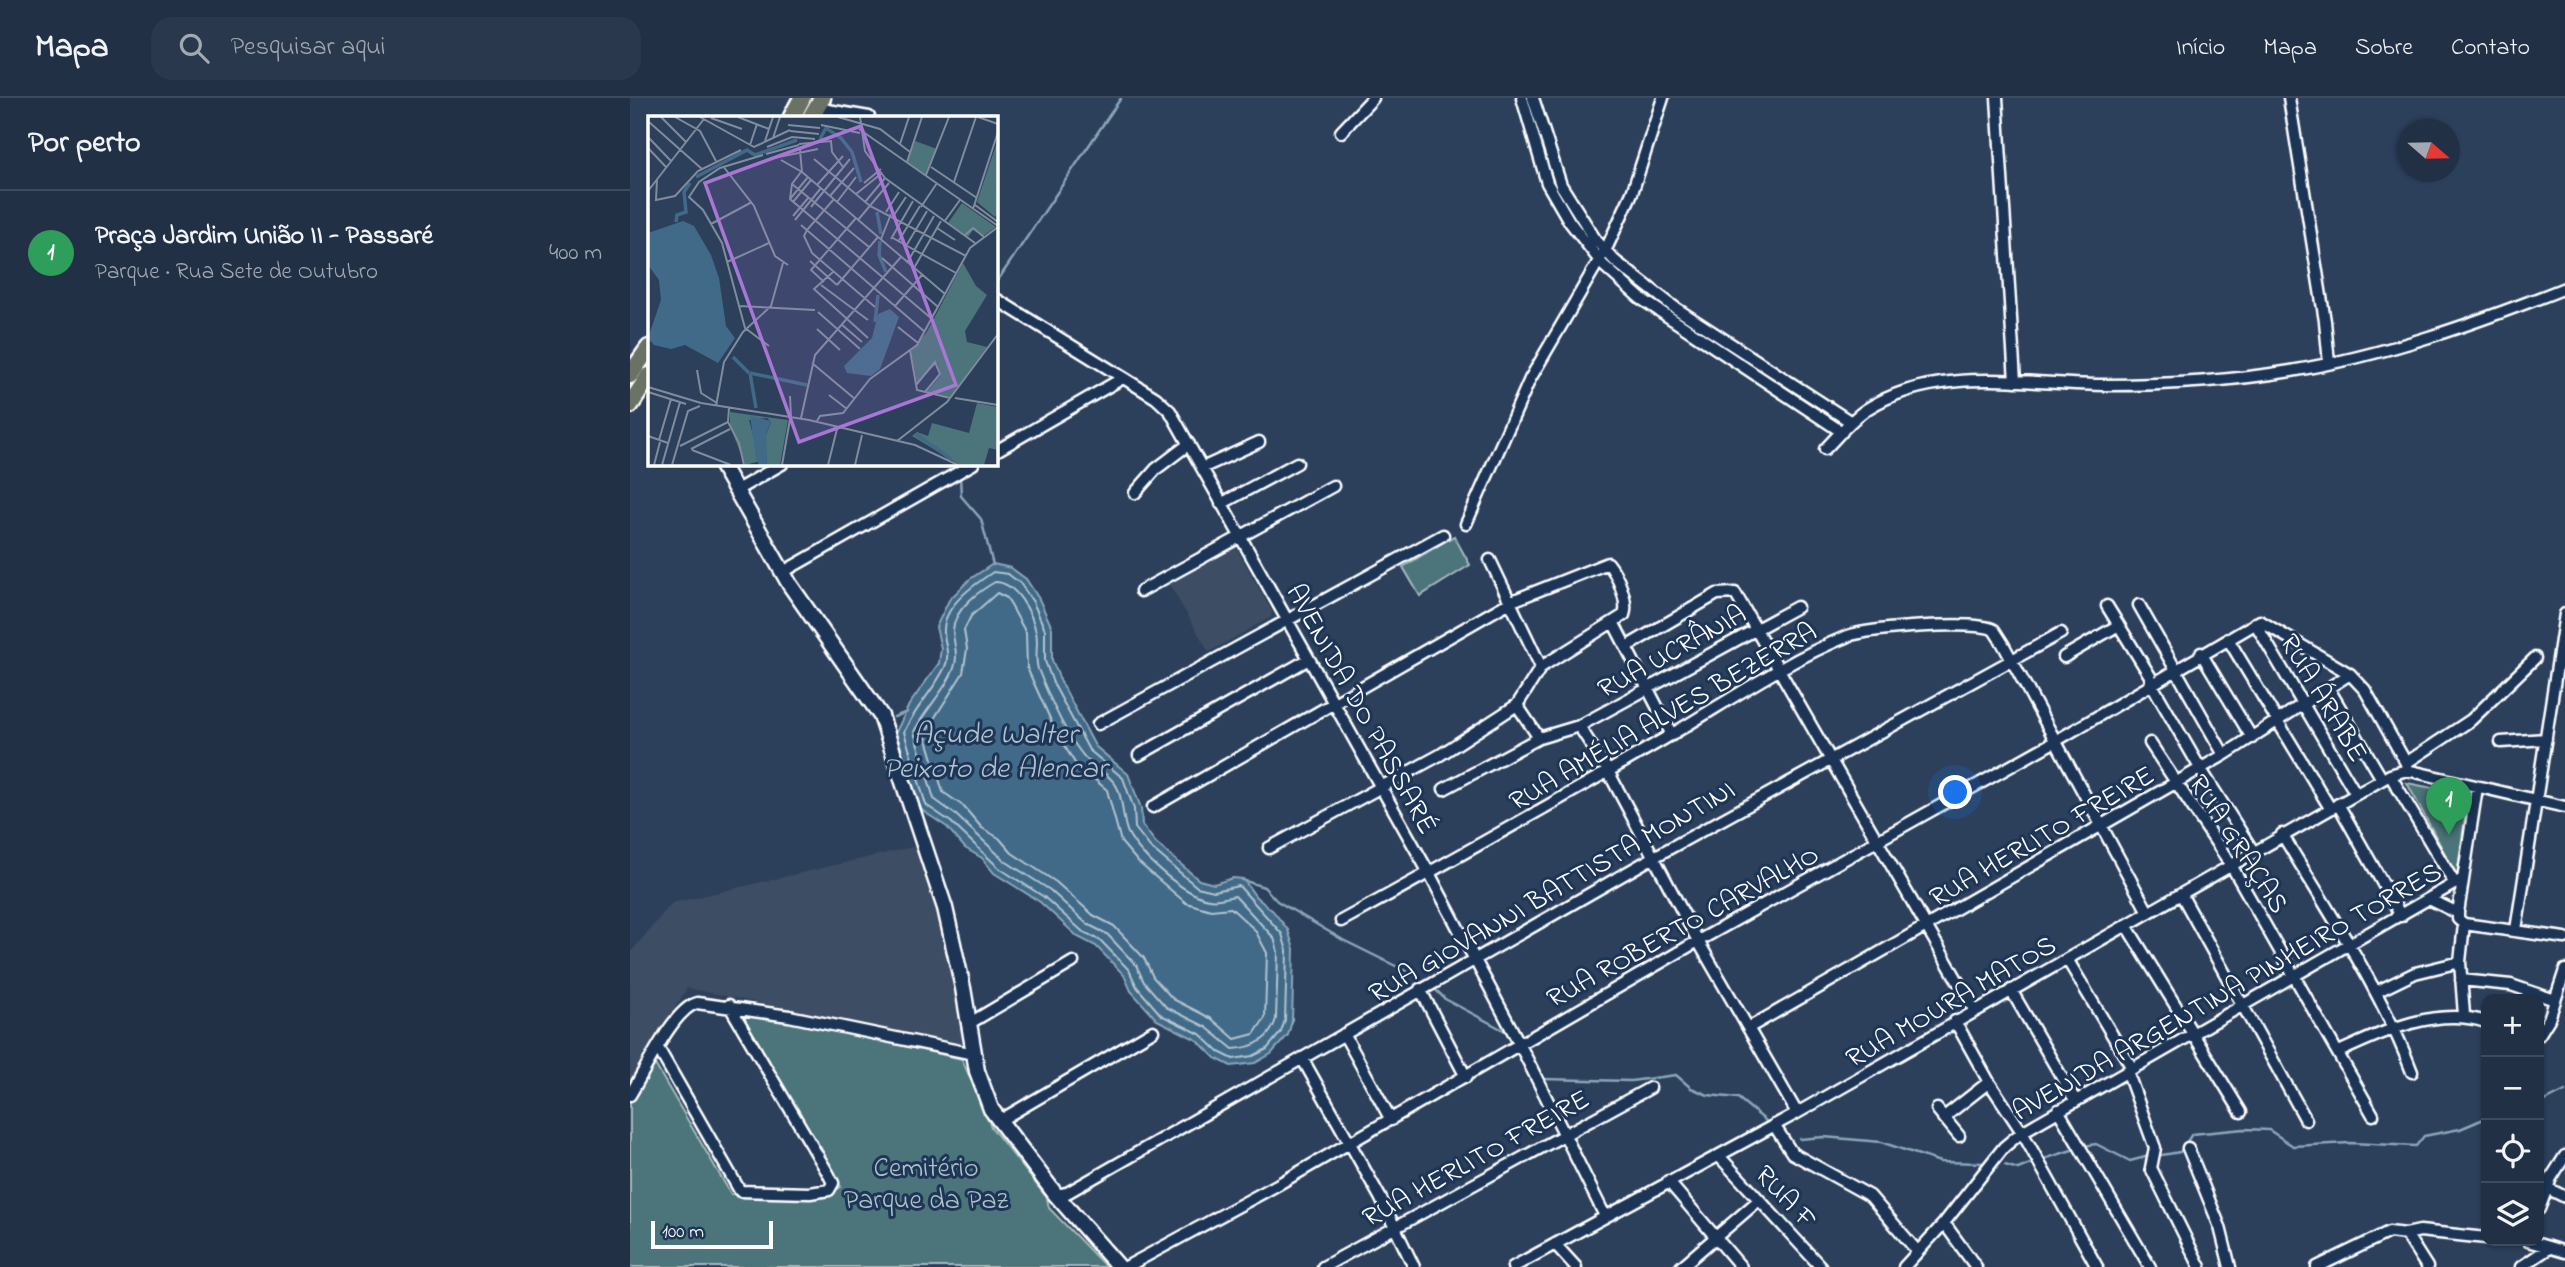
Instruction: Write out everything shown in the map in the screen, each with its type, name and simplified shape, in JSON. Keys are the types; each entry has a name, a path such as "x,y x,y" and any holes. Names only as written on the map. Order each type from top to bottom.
{"main road":[{"path":"793,116 802,98"},
{"path":"630,405 648,352"}],"street":[{"path":"1341,132 1373,98"},
{"path":"1522,98 1547,183 1569,221 1600,261 1640,298 1842,432"},
{"path":"1533,98 1561,185 1572,207 1605,250 1651,290 1851,422"},
{"path":"1466,524 1530,379 1600,261 1632,193 1662,98"},
{"path":"1997,98 2015,381"},
{"path":"2289,98 2323,308 2329,363"},
{"path":"816,108 863,116"},
{"path":"1825,449 1868,408 1914,388 1942,383 2015,381 2107,385 2187,383 2244,377 2329,363 2421,341 2565,288"},
{"name":"AVENIDA DO PASSARÉ","path":"998,300 1123,378 1170,411 1429,873 1519,1043 1605,1216"},
{"path":"998,450 1123,378"},
{"path":"1202,468 1259,442"},
{"path":"1135,493 1156,469 1189,444"},
{"path":"1222,504 1297,463"},
{"path":"722,466 824,637 881,716 945,908 982,1088 999,1121 1119,1267"},
{"path":"735,491 779,466"},
{"path":"783,572 969,466"},
{"path":"1141,592 1333,486"},
{"path":"1098,724 1287,618 1443,535"},
{"path":"1490,560 1512,601 1541,667"},
{"path":"1153,807 1512,601 1603,563 1610,564 1626,608 1624,615 1541,667 1517,705 1468,739 1269,848"},
{"path":"1626,647 1717,594 1729,592 1737,596 1777,671 1975,1011"},
{"path":"2139,605 2224,755"},
{"path":"2107,606 2150,676 2151,683 2200,768 2253,851"},
{"name":"RUA UCRÂNIA","path":"1797,607 1579,726 1608,771 1698,941 1750,1027 1797,1113"},
{"path":"2516,930 2565,614"},
{"path":"1613,622 1672,734"},
{"path":"2257,622 2350,674 2365,690 2406,766 2477,787 2565,807"},
{"name":"RUA ROBERTO CARVALHO","path":"1126,1267 1391,1120 1519,1043 2054,742 2175,668 2257,622"},
{"name":"RUA ÁRABE","path":"2257,622 2356,794"},
{"name":"RUA AMÉLIA ALVES BEZERRA","path":"1341,921 1608,771 1777,671 1857,633 1923,627 1989,626 2011,658"},
{"path":"2064,657 2117,626"},
{"name":"RUA GIOVANNI BATTISTA MONTINI","path":"1062,1196 1654,857 2011,658 2061,633"},
{"path":"2228,639 2401,916"},
{"path":"2201,653 2252,738"},
{"path":"2011,658 2148,912"},
{"path":"2406,766 2471,720 2535,658"},
{"path":"1139,755 1309,659"},
{"name":"RUA HERLITO FREIRE","path":"1750,1027 2224,755 2350,674"},
{"path":"2329,689 2458,882"},
{"path":"1517,705 1539,738"},
{"path":"1444,789 1539,738 1579,726"},
{"path":"2501,742 2546,739"},
{"name":"RUA GRAÇAS","path":"2150,743 2174,784 2231,865 2373,1115"},
{"name":"RUA MOURA MATOS","path":"1513,1267 1797,1113 2282,834 2406,766"},
{"path":"2477,787 2458,882 2458,919 2464,924 2565,938"},
{"path":"2282,834 2376,992 2395,1027 2412,1072"},
{"name":"AVENIDA ARGENTINA PINHEIRO TORRES","path":"1903,1267 1944,1223 2004,1147 2022,1132 2458,882"},
{"path":"2181,894 2306,1120"},
{"path":"2429,899 2458,913"},
{"path":"2464,924 2460,962 2464,1015"},
{"path":"2126,925 2241,1112"},
{"path":"2067,959 2130,1069 2143,1108 2153,1155 2151,1168 2200,1267"},
{"path":"970,1023 1073,962"},
{"path":"2376,992 2415,973 2460,962"},
{"path":"2544,1027 2565,970"},
{"path":"2461,980 2511,985 2555,1000"},
{"path":"1420,989 1466,1077"},
{"path":"2011,990 2075,1100"},
{"path":"630,1095 675,1020 691,1004 729,1005 974,1054"},
{"path":"658,1048 740,1191 778,1193 830,1190 833,1183 829,1175 729,1005"},
{"path":"2339,1052 2395,1027 2464,1015 2481,1020"},
{"path":"1955,1021 1989,1082 2022,1132 2096,1267"},
{"path":"999,1121 1153,1031"},
{"path":"1344,1034 1391,1120"},
{"path":"1302,1058 1415,1267"},
{"path":"1959,1136 1940,1114 1989,1082"},
{"name":"RUA HERLITO FREIRE","path":"1323,1267 1650,1087"},
{"path":"2058,1110 2150,1267"},
{"path":"1774,1125 1792,1153 1870,1196 1917,1251"},
{"path":"2188,1148 2220,1227 2230,1267"},
{"name":"RUA F","path":"1719,1156 1821,1267"},
{"path":"2544,1196 2565,1156"},
{"path":"1668,1181 1741,1267"},
{"path":"2547,1188 2565,1197"},
{"path":"1681,1267 1759,1199"},
{"path":"1944,1223 1976,1267"},
{"path":"2317,1267 2377,1237 2396,1231 2406,1234 2420,1231 2481,1237"},
{"path":"2406,1234 2427,1267"},
{"path":"1555,1244 1576,1267"},
{"path":"2543,1246 2565,1252"},
{"path":"2521,1267 2549,1248"}],"shaded area":[{"path":"1234,544 1272,612 1271,617 1209,652 1168,582"},
{"path":"921,845 966,1036 960,1045 687,988 630,1083 630,953 672,903"}],"green space":[{"path":"1454,536 1470,565 1420,596 1403,567"},
{"path":"2407,783 2468,795 2457,876"},
{"name":"Cemitério Parque da Paz","path":"741,1010 962,1059 991,1127 1047,1198 1049,1208 1106,1267 630,1267 630,1099 653,1061 731,1194 824,1197 841,1187 737,1016"}],"water":[{"name":"Açude Walter Peixoto de Alencar","path":"993,564 1011,568 1026,579 1039,599 1052,628 1052,660 1060,680 1095,746 1128,774 1141,808 1142,825 1156,843 1199,880 1214,884 1233,878 1243,879 1256,897 1273,911 1288,930 1294,949 1292,1021 1288,1035 1271,1054 1255,1063 1231,1066 1215,1058 1197,1040 1157,1020 1131,991 1124,975 1096,946 1078,937 1040,902 994,873 982,858 965,848 947,827 920,809 896,732 909,705 939,663 941,648 936,627 949,600 970,579"}],"waterway":[{"path":"998,280 1121,98"},
{"path":"960,476 961,496 981,519 993,565"},
{"path":"894,717 907,712"},
{"path":"1242,880 1264,887 1277,901 1343,940 1418,977"},
{"path":"1434,988 1445,999 1505,1031"},
{"path":"1542,1079 1631,1081 1676,1075 1691,1088 1708,1095 1738,1098 1766,1121"},
{"path":"2544,1102 2565,1091"},
{"path":"2156,1156 2180,1152 2192,1134 2244,1129 2269,1130 2293,1146 2350,1143 2416,1146 2424,1136 2460,1129 2481,1120"},
{"path":"1800,1139 1824,1137 1881,1142 1940,1162 1984,1163"},
{"path":"2084,1146 2096,1144 2130,1161 2149,1156"},
{"path":"2041,1160 2078,1148"},
{"path":"2005,1165 2018,1169 2035,1162"}],"place":[{"name":"Praça Jardim União II - Passaré","path":"2449,835"}]}
